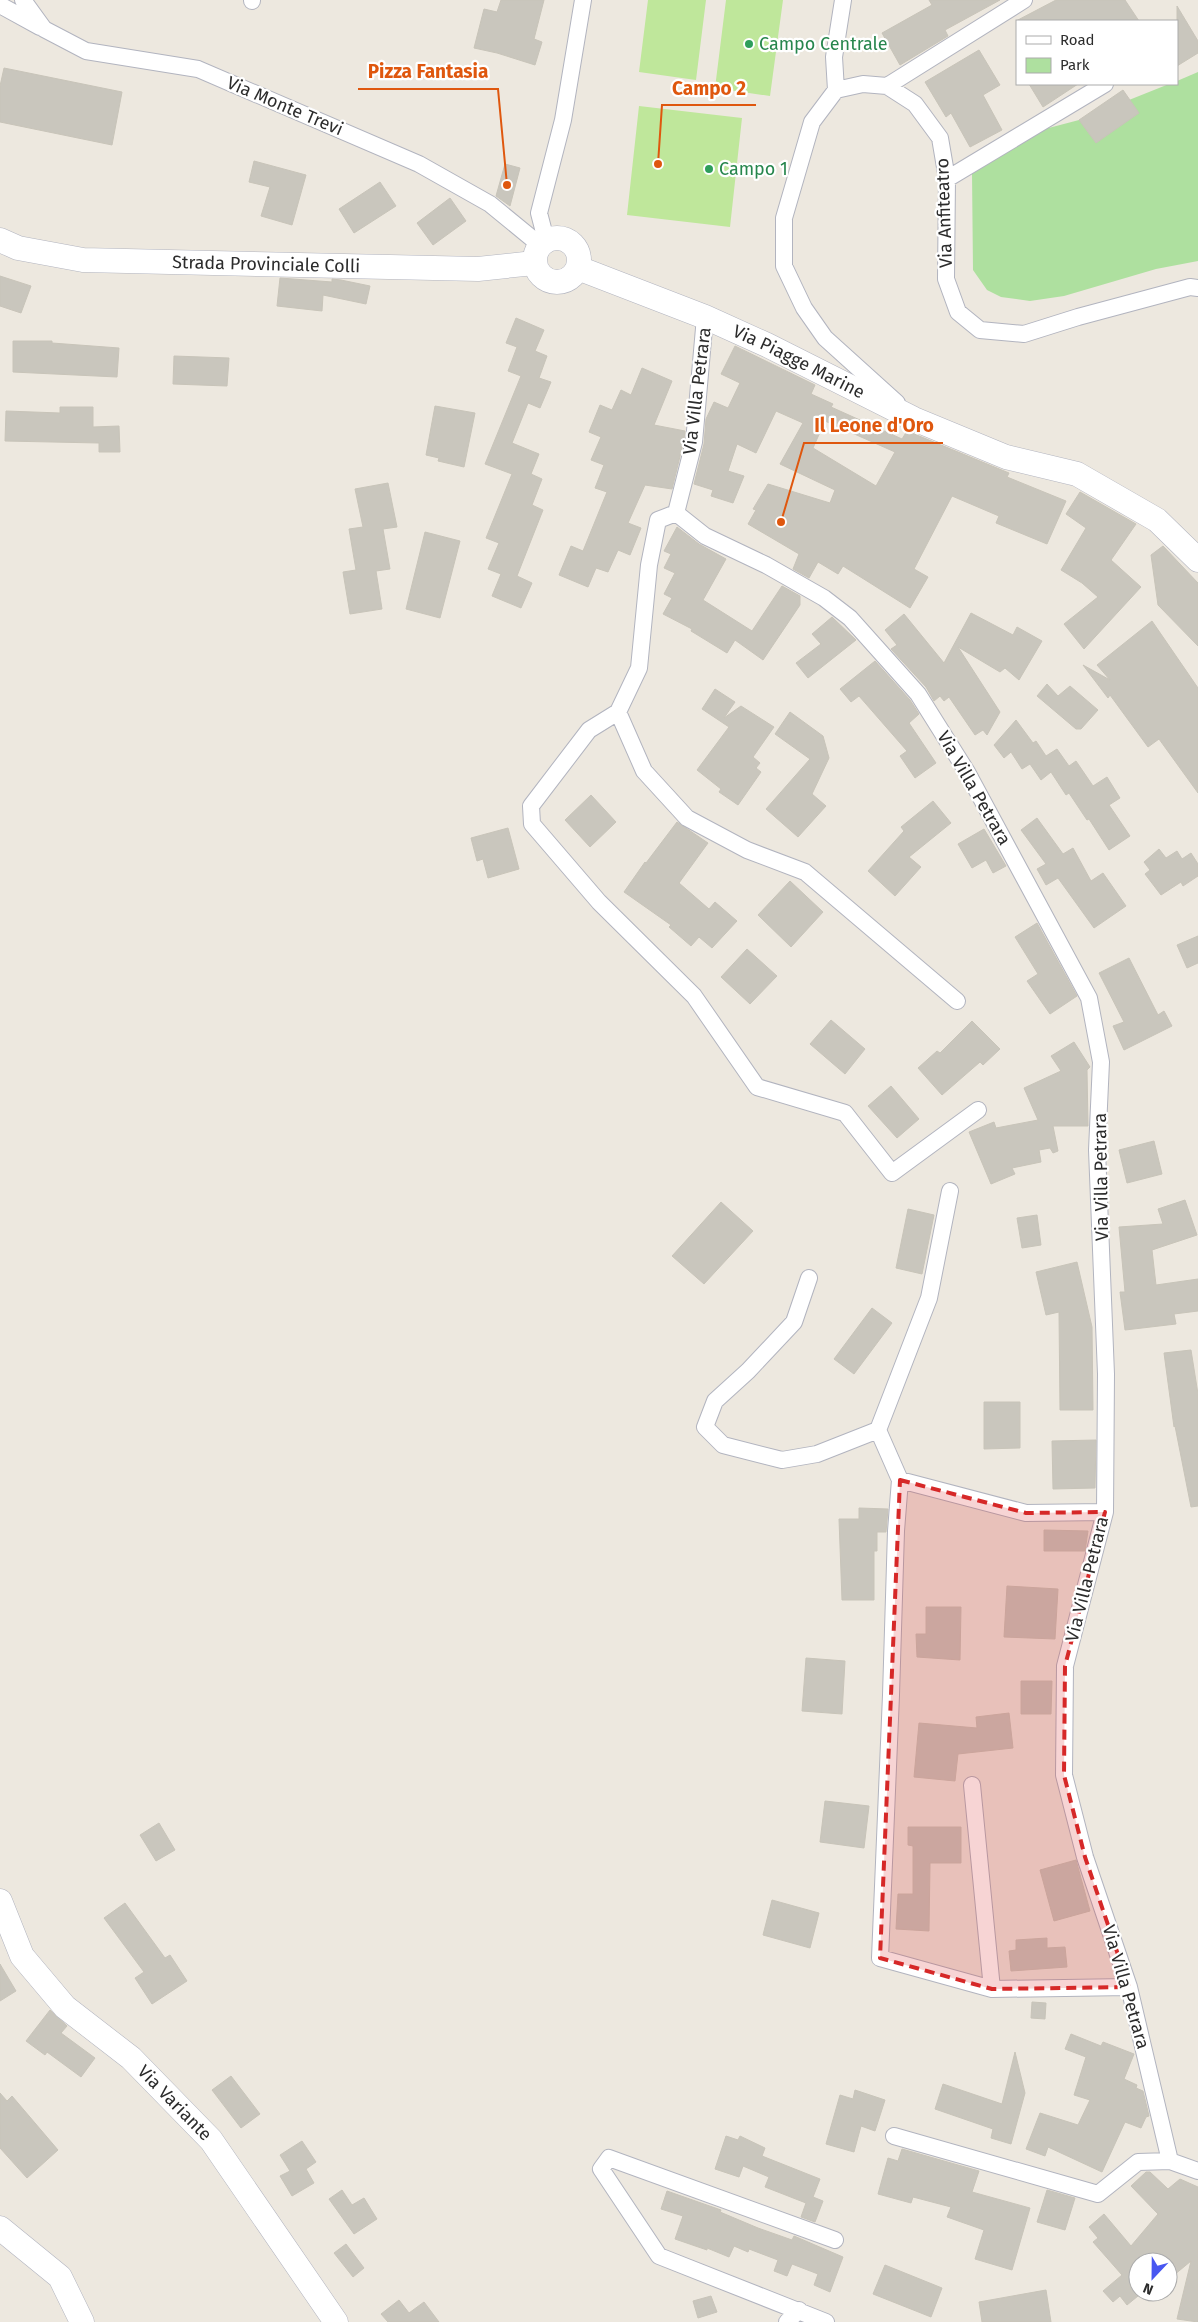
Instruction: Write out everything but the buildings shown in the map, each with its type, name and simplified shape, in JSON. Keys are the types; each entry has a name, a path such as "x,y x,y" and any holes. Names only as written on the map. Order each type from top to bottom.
{"street":[{"name":"Via Monte Trevi","path":"23,0 44,29 82,48 198,68 419,164 490,204 540,249"},
{"path":"540,249 554,237 570,241 579,255 578,268 567,280 550,281 538,271 540,249 539,213 563,120 583,0"},
{"path":"842,0 834,57 836,90 812,122 784,218 784,266 804,308 825,338 914,419"},
{"path":"887,86 1024,0"},
{"path":"0,6 82,48"},
{"name":"Via Anfiteatro","path":"836,90 863,84 887,86 915,104 940,138 946,179 946,279 958,312 980,330 1024,334 1078,316 1190,287 1198,288"},
{"path":"946,179 1103,85"},
{"name":"Strada Provinciale Colli","path":"0,240 18,248 83,260 478,269 540,249"},
{"name":"Via Piagge Marine","path":"578,268 705,317 767,345 914,419 1006,457 1077,474 1157,520 1198,560"},
{"name":"Via Villa Petrara","path":"705,317 694,442 676,513 705,536 766,565 824,598 850,618 918,694 967,772 1089,998 1101,1062 1097,1150 1106,1374 1105,1512 1065,1666 1064,1776 1086,1857 1129,1987 1170,2161"},
{"path":"676,513 658,520 649,565 639,668 618,712 589,730 531,806 532,824 599,902 694,996 758,1087 844,1113 892,1173 978,1110"},
{"path":"618,712 644,771 687,818 747,850 805,872 957,1001"},
{"path":"950,1191 929,1298 878,1430 900,1480 896,1531 892,1695 880,1958 992,1989 1129,1987"},
{"path":"809,1278 794,1322 748,1371 715,1402 705,1427 723,1445 782,1460 817,1454 878,1430"},
{"path":"900,1480 1026,1513 1105,1512"},
{"path":"972,1785 992,1989"},
{"name":"Via Variante","path":"0,1902 22,1956 65,2007 131,2058 211,2140 336,2322"},
{"path":"894,2136 1098,2194 1138,2162 1170,2161 1198,2171"},
{"path":"826,2322 793,2316 659,2256 601,2169 609,2158 835,2240"},
{"path":"0,2228 60,2276 82,2322"}],"highlighted area":[{"path":"900,1480 1026,1513 1105,1512 1065,1666 1064,1775 1085,1857 1129,1987 992,1989 880,1958"}],"green space":[{"path":"648,0 706,0 696,80 639,72"},
{"name":"Campo Centrale","path":"726,0 783,0 770,96 715,88"},
{"path":"1198,72 1198,261 1156,269 1064,296 1030,301 1001,297 987,290 973,270 972,173 1041,130 1079,120 1166,85 1178,85 1178,81"},
{"path":"639,106 742,118 730,227 627,215"}],"place":[{"name":"Campo Centrale","path":"749,44"},
{"name":"Campo 2","path":"658,164"},
{"name":"Campo 1","path":"709,169"},
{"name":"Pizza Fantasia","path":"507,185"},
{"name":"Il Leone d'Oro","path":"781,522"}]}
